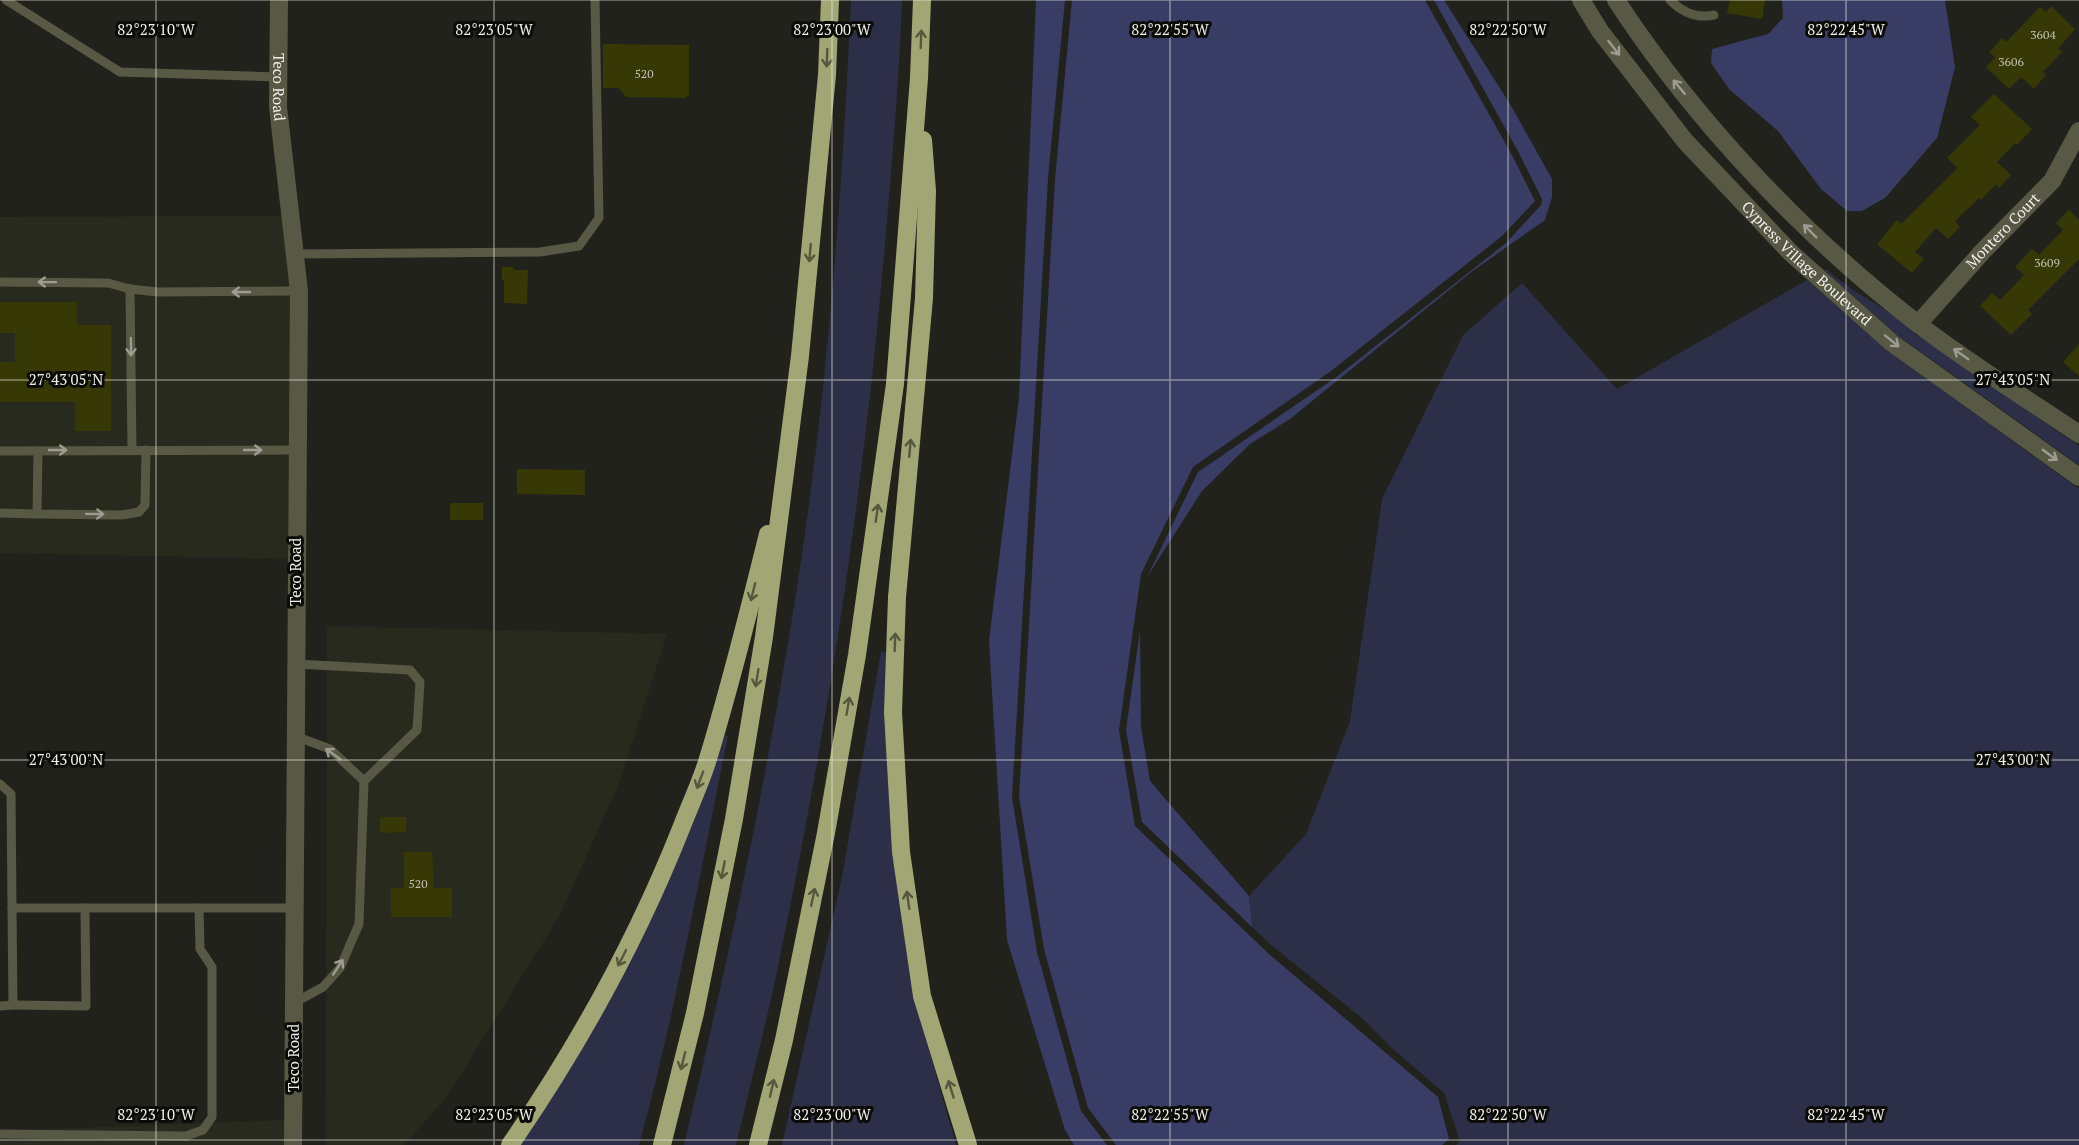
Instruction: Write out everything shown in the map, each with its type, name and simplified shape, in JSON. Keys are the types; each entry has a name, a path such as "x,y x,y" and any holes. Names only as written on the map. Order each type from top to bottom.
{"highway":[{"path":"662,1145 695,1013 734,819 764,637 789,454 827,75 830,0"},
{"path":"758,1145 784,1040 824,844 857,655 895,384 919,78 922,0"},
{"path":"919,78 927,190 924,298 897,597 893,712 902,852 922,996 968,1145"},
{"path":"510,1145 571,1053 601,1001 644,917 669,858 706,765 733,672 789,454"}],"street":[{"name":"Teco Road","path":"279,0 278,107 299,291 293,1145"},
{"name":"Cypress Village Boulevard","path":"1581,0 1600,31 1685,141 1791,254 1892,343 2079,477"},
{"name":"Cypress Village Boulevard","path":"1616,0 1648,49 1743,164 1820,241 1918,324 2079,435"},
{"name":"Montero Court","path":"1918,324 1983,251 2052,181 2079,131"}],"lane":[{"path":"6,0 120,72 279,77"},
{"path":"295,254 540,252 579,246 599,218 596,0"},
{"path":"1670,0 1678,8 1693,15 1707,17 1714,15"},
{"path":"0,282 108,283 130,289 158,292 299,291"},
{"path":"130,289 132,450"},
{"path":"0,513 122,515 139,512 145,505 146,450"},
{"path":"0,451 297,450"},
{"path":"37,514 38,451"},
{"path":"294,1003 323,987 340,968 359,924 364,781 417,730 420,682 410,670 296,664"},
{"path":"296,736 330,750 364,781"},
{"path":"0,784 11,794 13,1005"},
{"path":"12,908 294,908"},
{"path":"0,1006 86,1006 86,908"},
{"path":"0,1134 186,1136 203,1130 212,1117 212,967 200,949 199,908"}],"shaded area":[{"path":"851,0 902,0 895,122 876,337 841,614 794,890 736,1145 684,1145 751,846 798,583 820,417 836,251"},
{"path":"1036,0 1065,0 1048,178 1012,797 1037,952 1081,1111 1107,1145 1074,1145 1065,1130 1007,940 989,641 1019,398"},
{"path":"1072,0 1425,0 1513,157 1535,201 1502,236 1331,371 1193,467 1141,574 1119,730 1135,826 1270,955 1438,1097 1449,1139 1442,1145 1116,1145 1088,1108 1044,949 1019,796 1055,179"},
{"path":"1434,0 1444,0 1510,104 1552,179 1552,197 1545,220 1470,273 1290,419 1250,444 1202,491 1147,577 1198,472 1335,378 1506,243 1541,205 1542,199 1519,153"},
{"path":"1782,0 1945,0 1955,67 1937,138 1885,198 1862,211 1847,211 1821,189 1778,131 1729,89 1711,63 1712,49 1768,34 1783,18"},
{"path":"282,216 291,292 288,559 0,553 0,217"},
{"path":"1827,269 1849,287 1897,318 1918,337 2079,446 2079,465 1897,335 1824,270"},
{"path":"1807,280 1888,351 2079,489 2079,1145 1456,1145 1460,1141 1444,1093 1393,1049 1363,1019 1252,927 1249,896 1306,834 1350,721 1382,499 1463,335 1522,283 1617,389"},
{"path":"327,626 667,634 620,781 560,915 446,1098 404,1145 326,1145"},
{"path":"1140,631 1141,727 1150,781 1249,896 1252,927 1142,822 1126,730"},
{"path":"881,651 887,653 887,763 890,817 916,995 926,1040 956,1145 782,1145 842,877"},
{"path":"722,734 728,736 697,890 665,1044 639,1145 517,1145 527,1131"},
{"path":"285,1120 285,1145 0,1145 0,1131"}],"building":[{"path":"1730,0 1765,0 1762,19 1727,13"},
{"path":"2051,6 2075,29 2058,49 2062,52 2043,72 2046,75 2034,89 2021,77 2009,89 1986,67 1995,57 1989,52 2002,38 2006,42 2040,7 2046,12"},
{"path":"603,44 689,45 689,95 685,98 626,97 619,88 603,88"},
{"path":"1994,94 2032,129 1997,162 2011,175 1999,188 1996,184 1981,200 1979,198 1955,221 1960,227 1948,239 1936,228 1915,252 1924,259 1912,273 1877,244 1897,220 1901,224 1958,168 1947,158 1980,125 1971,117"},
{"path":"2069,210 2079,220 2079,259 2028,310 2032,314 2011,335 1980,306 1992,293 2000,300 2024,275 2015,267 2032,249 2039,255 2063,230 2056,223"},
{"path":"502,267 528,270 527,304 504,303"},
{"path":"0,302 77,302 77,325 111,325 111,431 75,431 75,402 0,402 0,362 15,362 15,333 0,333"},
{"path":"2079,344 2079,376 2063,362"},
{"path":"517,469 585,470 585,495 517,494"},
{"path":"450,503 483,503 483,520 450,520"},
{"path":"380,817 406,817 406,832 380,833"},
{"path":"404,852 432,852 434,888 452,888 452,917 391,917 391,888 404,888"}]}
